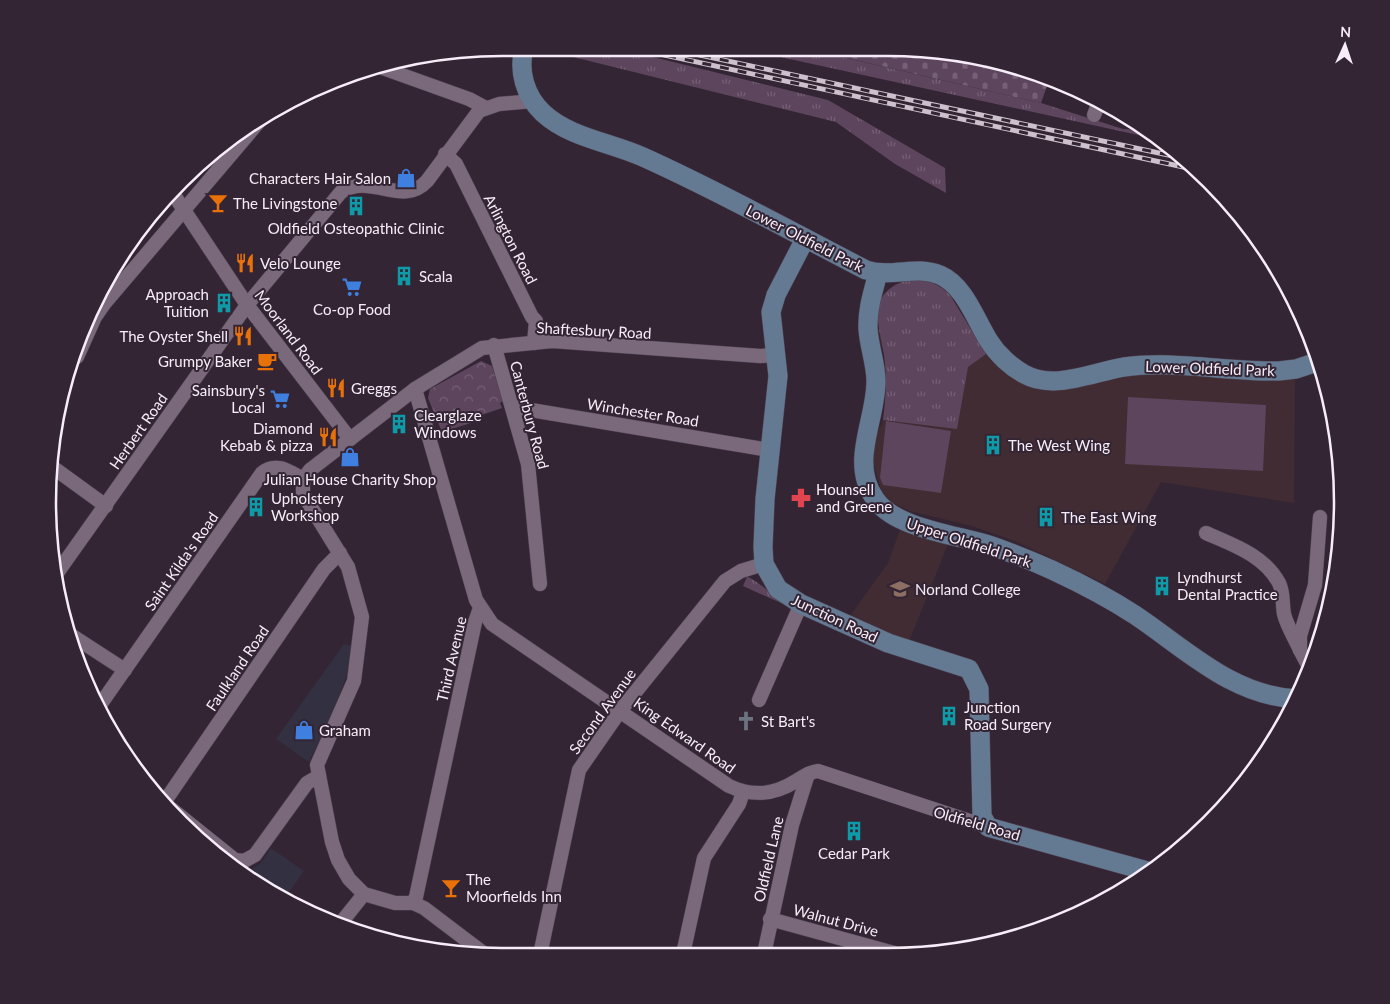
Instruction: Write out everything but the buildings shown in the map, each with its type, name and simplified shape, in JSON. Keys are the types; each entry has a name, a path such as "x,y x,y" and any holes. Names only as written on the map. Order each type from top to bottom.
{"street":[{"path":"389,70 469,99 484,107 533,101 525,86 522,70 523,56"},
{"name":"Lower Oldfield Park","path":"533,101 541,112 556,124 576,133 626,149 695,180 866,270 878,274 922,270 942,276 958,288 990,342 1004,359 1024,374 1036,379 1062,380 1147,365 1279,371 1296,369 1312,364"},
{"name":"Herbert Road","path":"61,567 247,305 342,192 348,188 364,185 410,192 427,181 468,122 484,107"},
{"path":"99,311 246,137"},
{"name":"Arlington Road","path":"445,154 456,164 532,317 536,321 534,343"},
{"name":"Moorland Road","path":"176,198 247,305 350,439"},
{"name":"Junction Road","path":"805,239 776,295 771,312 778,376 769,450 763,531 764,564 778,589 801,604 888,642 969,669 979,689 982,816 988,827"},
{"name":"Upper Oldfield Park","path":"878,274 868,311 868,330 876,380 875,402 863,455 864,468 870,490 883,510 909,523 993,546 1052,570 1135,616 1216,674 1267,694 1288,698"},
{"name":"Shaftesbury Road","path":"304,479 310,470 415,389 472,352 494,345 552,341 760,356 777,355"},
{"name":"Canterbury Road","path":"494,345 530,476 540,584"},
{"name":"Third Avenue","path":"409,904 416,897 475,622 480,608 415,389"},
{"name":"Winchester Road","path":"512,407 769,450"},
{"name":"Saint Kilda's Road","path":"103,701 262,473 268,468 275,466 304,479"},
{"path":"57,471 106,506"},
{"path":"304,479 303,494 340,553 353,578 362,617 354,681 319,758 319,776 338,860 349,879 364,894 379,900 424,908 474,947"},
{"path":"1300,650 1300,636 1315,585 1321,517"},
{"path":"1206,533 1251,553 1267,568 1278,583 1283,598 1284,614 1305,659"},
{"name":"Faulkland Road","path":"168,797 324,569 340,553"},
{"name":"Second Avenue","path":"541,948 579,770 620,710 725,581 741,571 764,564"},
{"path":"759,700 801,604"},
{"name":"King Edward Road","path":"480,608 492,624 729,786 743,792 762,794 781,790 808,774"},
{"path":"78,640 125,670"},
{"name":"Oldfield Road","path":"808,774 818,771 825,773 988,827 1141,869"},
{"name":"Oldfield Lane","path":"765,948 792,825 808,774"},
{"path":"237,860 244,861 255,855 307,783 319,776"},
{"path":"684,948 704,858 739,804 743,792"},
{"path":"344,919 364,894"},
{"name":"Walnut Drive","path":"770,919 876,948"}],"shaded area":[{"path":"933,283 943,287 950,295 979,346 992,362 1009,375 1037,389 1051,391 1135,374 1295,375 1294,503 1161,482 1105,584 1015,541 972,526 910,511 893,503 882,493 871,455 874,438 882,424 886,401 884,354 878,332 886,292 895,284"},
{"name":"Norland College","path":"900,530 948,544 908,644 850,616 888,563"},
{"path":"344,644 352,646 347,674 334,710 309,762 276,739"},
{"path":"271,848 304,871 288,893 250,870 261,863"}],"green space":[{"path":"569,56 649,56 828,100 945,168 946,193 895,164 836,122"},
{"path":"776,56 838,56 1041,103 1123,129 1134,130 1143,136"},
{"path":"838,56 917,57 946,60 1003,71 1047,86 1041,103"},
{"path":"909,279 931,282 941,287 950,295 986,354 968,367 957,429 883,420 886,370 879,330 878,309 886,292 895,285"},
{"path":"481,361 492,366 503,401 500,403 502,408 473,418 474,422 442,432 428,398 430,389"},
{"path":"1128,397 1266,405 1263,471 1125,464"},
{"path":"886,421 951,431 941,493 883,485 880,478"},
{"path":"747,577 755,581 790,607 743,586"}],"railway":[{"path":"669,56 1182,167"},
{"path":"704,56 1167,155"}],"place":[{"name":"Characters Hair Salon","path":"406,178"},
{"name":"The Livingstone","path":"218,203"},
{"name":"Oldfield Osteopathic Clinic","path":"356,206"},
{"name":"Velo Lounge","path":"245,263"},
{"name":"Scala","path":"404,276"},
{"name":"Co-op Food","path":"352,287"},
{"name":"Approach Tuition","path":"224,303"},
{"name":"The Oyster Shell","path":"243,336"},
{"name":"Grumpy Baker","path":"267,361"},
{"name":"Greggs","path":"336,388"},
{"name":"Sainsbury's Local","path":"280,399"},
{"name":"Clearglaze Windows","path":"399,424"},
{"name":"Diamond Kebab & pizza","path":"328,437"},
{"name":"The West Wing","path":"993,445"},
{"name":"Julian House Charity Shop","path":"350,457"},
{"name":"Hounsell and Greene","path":"801,498"},
{"name":"Upholstery Workshop","path":"256,507"},
{"name":"The East Wing","path":"1046,517"},
{"name":"Lyndhurst Dental Practice","path":"1162,586"},
{"name":"Norland College","path":"900,589"},
{"name":"Junction Road Surgery","path":"949,716"},
{"name":"St Bart's","path":"746,721"},
{"name":"Graham","path":"304,730"},
{"name":"Cedar Park","path":"854,831"},
{"name":"The Moorfields Inn","path":"451,888"}]}
